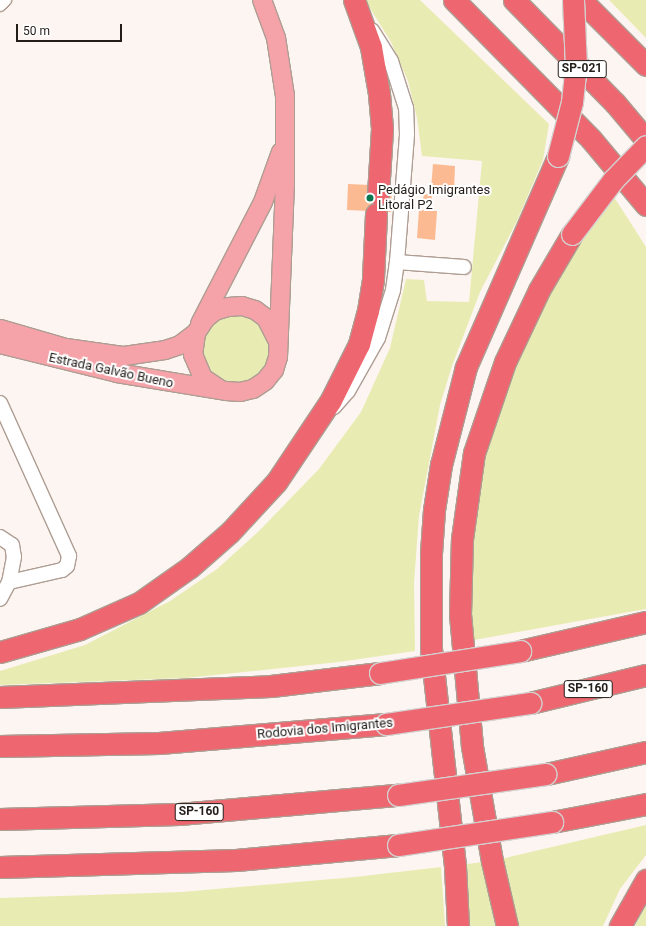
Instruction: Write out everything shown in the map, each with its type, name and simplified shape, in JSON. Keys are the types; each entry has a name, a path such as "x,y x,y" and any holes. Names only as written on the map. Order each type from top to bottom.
{"highway":[{"path":"454,0 591,140 644,206"},
{"name":"SP-021","path":"514,0 615,103 646,140"},
{"path":"458,926 455,866 431,648 431,553 434,510 441,465 466,367 558,156 572,102 576,66 573,0"},
{"path":"581,0 646,66"},
{"path":"0,652 80,629 139,603 190,567 230,532 277,481 311,434 346,372 359,344 368,312 373,278 382,129 379,94 370,47 356,4"},
{"path":"507,926 492,861 472,746 460,614 462,539 474,453 505,362 539,290 572,234 613,180 646,146"},
{"path":"0,697 271,686 380,673 520,651 646,622"},
{"name":"Rodovia dos Imigrantes","path":"0,746 159,743 386,724 530,703 646,676"},
{"name":"SP-160","path":"0,819 179,814 398,795 546,774 646,752"},
{"path":"0,867 236,860 398,845 552,822 646,804"},
{"path":"620,926 646,880"}],"main road":[{"name":"Estrada Galvão Bueno","path":"1,334 116,373 223,391 240,392 253,389 265,381 274,370 278,357 285,96 281,62 276,38 262,0"},
{"name":"Estrada Galvão Bueno","path":"223,391 203,378 196,367 193,355 198,329 263,202 285,140"},
{"name":"Estrada Galvão Bueno","path":"1,334 66,348 124,356 145,355 180,345 216,311 228,307 242,306 255,310 266,318 274,329 278,343"}],"street":[{"path":"0,4 4,0"},
{"path":"311,434 348,391 378,338 393,290 397,262 407,134 406,108 391,61 356,4"},
{"path":"397,262 464,267"},
{"path":"0,403 69,556 67,566 62,570 8,582"},
{"path":"0,537 12,545 14,551 8,582 0,599"}],"green space":[{"path":"365,0 420,0 549,124 543,160 517,221 480,292 452,366 440,405 419,516 414,583 415,651 339,662 186,678 0,685 0,671 85,645 170,601 217,569 259,531 319,469 361,412 390,348 406,279 424,280 427,301 469,302 482,161 422,156 417,118 408,81 391,42"},
{"path":"609,0 646,0 646,38"},
{"path":"614,197 646,247 646,609 474,640 469,614 471,540 484,456 514,365 547,294 580,238"},
{"path":"229,316 243,316 255,321 264,330 269,342 267,362 260,373 243,382 229,382 217,377 208,368 203,356 203,342 208,330 217,321"},
{"path":"646,825 646,855 620,889 603,926 517,926 501,859"},
{"path":"482,862 495,926 469,926 461,865"},
{"path":"441,867 445,926 0,926 0,898 182,892 355,877"},
{"path":"646,905 646,926 635,926"}],"building":[{"path":"433,164 455,166 454,191 431,189"},
{"name":"Pedágio Imigrantes Litoral P2","path":"348,184 392,186 391,212 347,210"},
{"path":"425,194 429,194 431,198 429,202 425,202 423,200 423,196"},
{"path":"419,210 437,211 435,240 417,238"}],"place":[{"name":"Pedágio Imigrantes Litoral P2","path":"370,198"}]}
